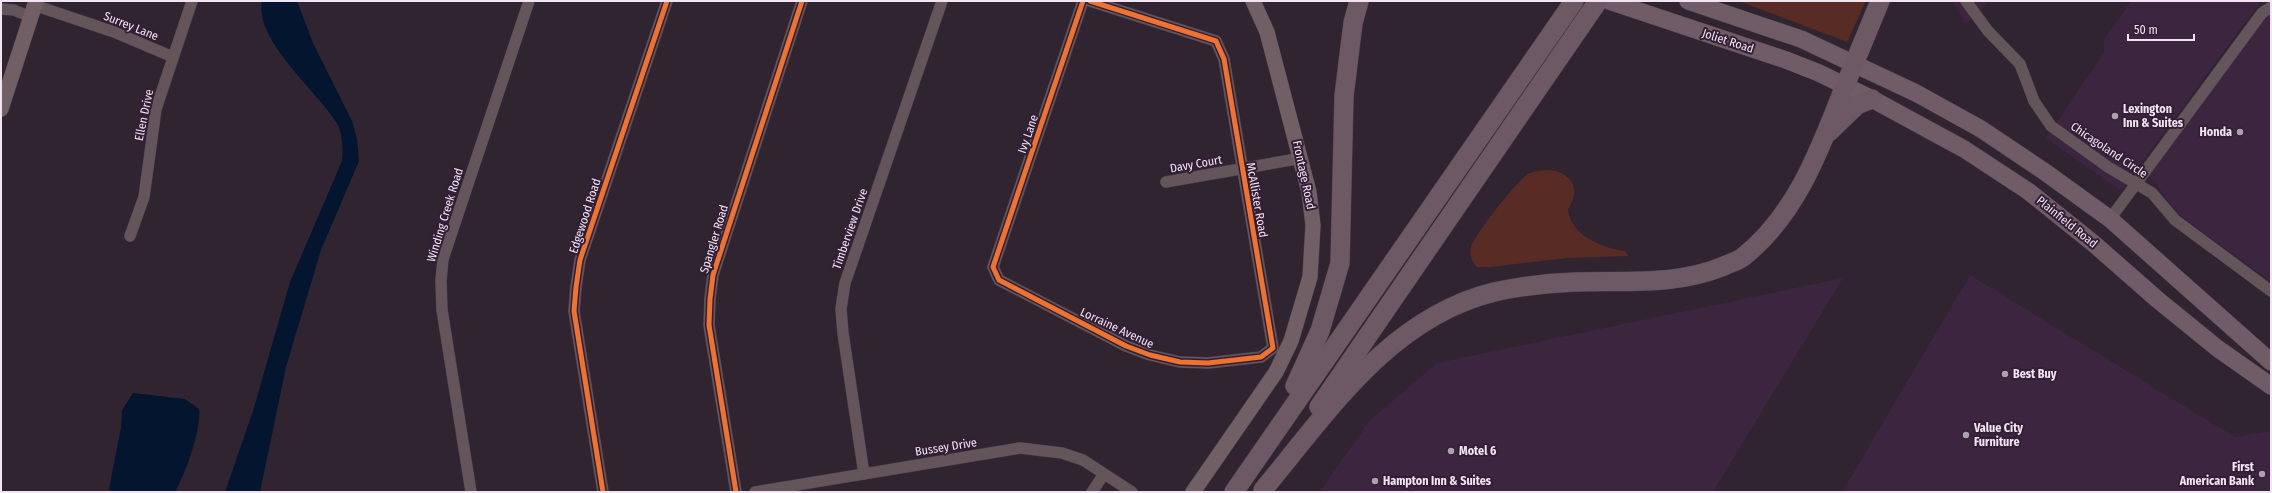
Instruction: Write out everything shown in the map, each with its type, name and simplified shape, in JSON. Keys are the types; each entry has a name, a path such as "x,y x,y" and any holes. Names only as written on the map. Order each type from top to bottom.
{"highway":[{"path":"1274,431 1320,331 1340,263 1344,96 1351,37 1359,1"},
{"path":"1234,492 1274,431 1574,1"},
{"path":"1262,491 1598,1"},
{"path":"1262,491 1360,374 1404,335 1420,323 1447,309 1493,293 1541,284 1687,278 1712,271 1741,258 1777,223 1788,206 1826,135 1880,1"},
{"path":"1826,135 1857,105 1872,99"}],"main road":[{"name":"Joliet Road","path":"1609,1 1786,60 1845,85"},
{"name":"Joliet Road","path":"1688,1 1801,39 1854,63"},
{"path":"1854,63 1921,96 1981,129 2045,172 2110,219 2271,362"},
{"name":"Plainfield Road","path":"1845,85 1964,149 2028,190 2217,348 2271,386"}],"street":[{"name":"Ellen Drive","path":"130,236 144,197 156,109 192,1"},
{"name":"Winding Creek Road","path":"471,492 442,310 441,281 443,259 529,1"},
{"name":"Edgewood Road","path":"603,492 574,311 576,286 580,260 666,1"},
{"name":"Spangler Road","path":"736,492 709,325 713,275 802,1"},
{"name":"Timberview Drive","path":"864,474 843,333 843,296 847,276 942,1"},
{"name":"Ivy Lane","path":"994,273 993,268 1083,1"},
{"name":"McAllister Road","path":"1090,1 1216,41 1220,47 1224,59 1241,169 1273,348 1267,354"},
{"name":"Frontage Road","path":"1193,492 1276,372 1291,342 1303,308 1310,277 1313,225 1309,192 1302,158 1267,32 1253,1"},
{"name":"Chicagoland Circle","path":"1966,1 1988,32 2020,64 2034,101 2045,120 2108,168 2152,193 2175,220 2271,291"},
{"name":"Surrey Lane","path":"1,8 14,10 34,7 114,32 173,57"},
{"path":"1,109 34,7"},
{"path":"2110,219 2262,13 2271,7"},
{"name":"Davy Court","path":"1166,182 1302,158"},
{"name":"Lorraine Avenue","path":"994,273 999,280 1126,346 1150,355 1180,362 1208,364 1234,362 1267,354"},
{"name":"Bussey Drive","path":"755,492 1020,448 1062,453 1076,457 1132,492"},
{"path":"1092,492 1104,474"}],"shaded area":[{"path":"1739,1 1866,1 1847,42"},
{"path":"1952,1 1990,1 1966,24"},
{"path":"2131,1 2261,1 2121,191 2046,138 2104,53 2104,40"},
{"path":"2271,3 2271,282 2179,215 2149,176"},
{"path":"1551,170 1565,175 1573,184 1574,195 1568,209 1570,218 1581,233 1597,243 1625,251 1628,256 1566,258 1491,267 1477,267 1471,258 1471,247 1480,231 1498,207 1516,186 1530,173"},
{"path":"1970,275 2235,437 2271,431 2271,492 1842,492"},
{"path":"1843,278 1713,492 1319,492 1370,420 1437,363"}],"water":[{"path":"262,1 297,1 313,43 352,121 357,139 359,161 321,250 286,367 260,492 225,492 253,411 290,282 342,161 342,141 336,122 277,48 268,32 262,16"},
{"path":"133,393 185,399 199,409 198,428 192,451 175,492 114,492 109,489 121,428 122,410"}],"cycle path":[{"path":"603,492 574,311 576,287 580,260 667,1"},
{"path":"736,492 709,325 713,275 802,1"},
{"path":"1083,1 993,267 999,280 1126,346 1150,355 1180,362 1208,363 1261,357 1273,348 1224,59 1216,41 1090,1"}],"place":[{"name":"Lexington Inn & Suites","path":"2115,116"},
{"name":"Honda","path":"2240,132"},
{"name":"Best Buy","path":"2005,374"},
{"name":"Value City Furniture","path":"1966,435"},
{"name":"Motel 6","path":"1451,451"},
{"name":"First American Bank","path":"2262,474"},
{"name":"Hampton Inn & Suites","path":"1375,481"}]}
